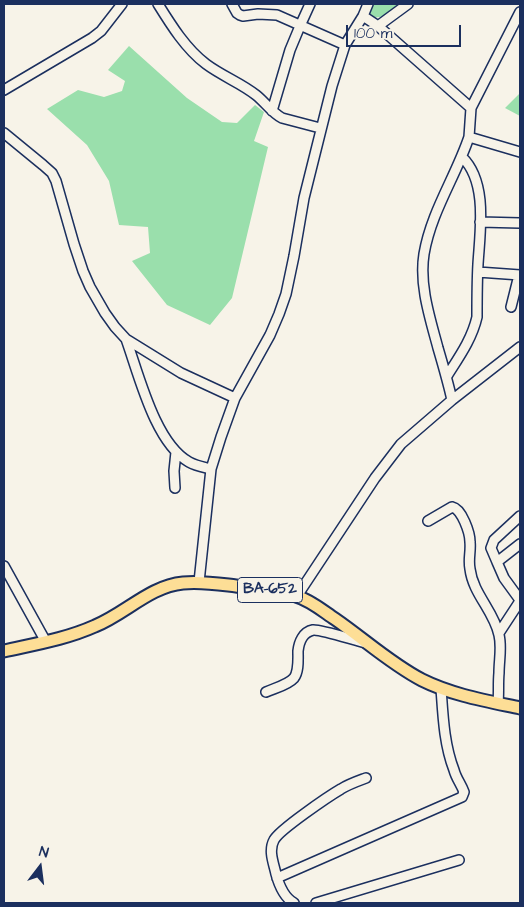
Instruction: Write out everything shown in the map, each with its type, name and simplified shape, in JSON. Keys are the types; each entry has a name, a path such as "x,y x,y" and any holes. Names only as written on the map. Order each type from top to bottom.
{"main road":[{"name":"BA-652","path":"4,651 74,635 97,626 147,596 166,587 182,583 199,582 277,591 297,596 321,609 406,670 441,688 520,708"}],"street":[{"path":"4,90 92,38 111,20 122,4"},
{"path":"158,4 180,37 195,54 215,70 254,94 276,116 320,128"},
{"path":"232,4 240,15 271,14 282,17 345,45"},
{"path":"272,111 290,50 310,4"},
{"path":"199,582 211,469 234,398 270,335 286,294 304,198 320,128 336,71 345,45 363,16 368,4"},
{"path":"378,26 408,4"},
{"path":"452,400 424,289 423,267 426,247 431,227 462,157 469,136 470,108 520,12"},
{"path":"363,16 378,26 470,108"},
{"path":"4,133 52,173 83,272 106,314 126,339 151,411 162,434 176,452 189,462 211,469"},
{"path":"469,136 520,152"},
{"path":"447,376 464,349 477,318 480,198 475,177 470,166 462,157"},
{"path":"480,222 520,224"},
{"path":"478,272 520,275 511,307"},
{"path":"126,339 186,376 234,398"},
{"path":"297,596 375,478 395,452 410,436 452,400 520,347"},
{"path":"175,488 176,452"},
{"path":"428,522 454,507 462,517 469,537 470,571 474,586 495,622 499,633 501,644 498,703"},
{"path":"499,633 520,600 504,578 491,548 494,540 520,516"},
{"path":"497,562 520,544"},
{"path":"4,566 46,642"},
{"path":"266,692 287,683 295,677 298,669 300,642 306,633 320,631 371,645"},
{"path":"277,878 462,796 464,792 454,771 446,741 441,688"},
{"path":"294,903 287,898 277,878 272,854 274,838 341,788 366,778"},
{"path":"316,903 459,860"}],"green space":[{"path":"369,4 400,4 394,11 386,15 369,17 366,14"},
{"path":"129,46 187,98 222,122 237,123 255,105 264,112 254,141 268,147 232,298 210,325 167,305 132,261 150,253 148,227 119,225 109,181 87,145 47,109 78,90 104,97 122,91 125,81 108,70"},
{"path":"520,93 520,116 505,108"}]}
